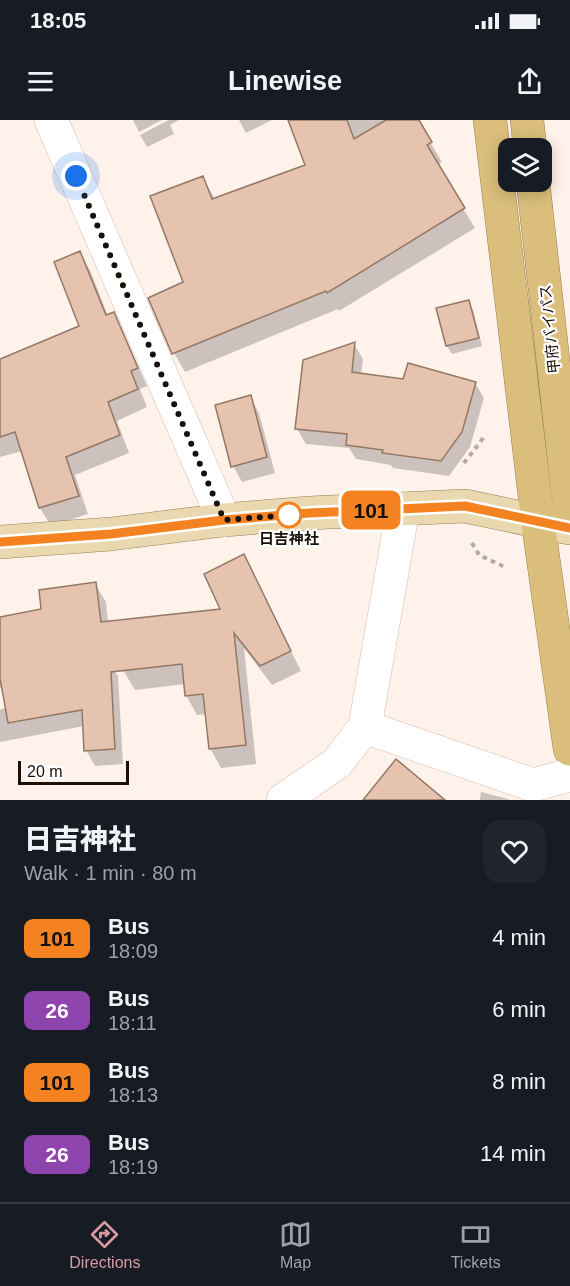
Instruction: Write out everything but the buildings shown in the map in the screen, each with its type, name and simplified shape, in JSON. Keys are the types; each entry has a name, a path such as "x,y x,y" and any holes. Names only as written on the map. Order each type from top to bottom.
{"highway":[{"path":"490,120 538,522 570,749"},
{"path":"527,120 529,138"},
{"name":"甲府バイパス","path":"535,192 570,511"}],"main road":[{"path":"0,542 111,534 224,520 465,506 570,528"}],"street":[{"path":"51,120 224,520"},
{"path":"283,800 337,763 365,727 403,509"},
{"path":"365,727 533,785 570,775"}],"path":[{"path":"464,463 484,437"},
{"path":"467,535 479,555 507,568"}],"bus line":[{"name":"101","path":"0,542 111,534 224,520 309,513 465,506 570,528"}],"place":[{"name":"日吉神社","path":"289,515"}],"route":[{"path":"76,176 224,520 289,515"}]}
